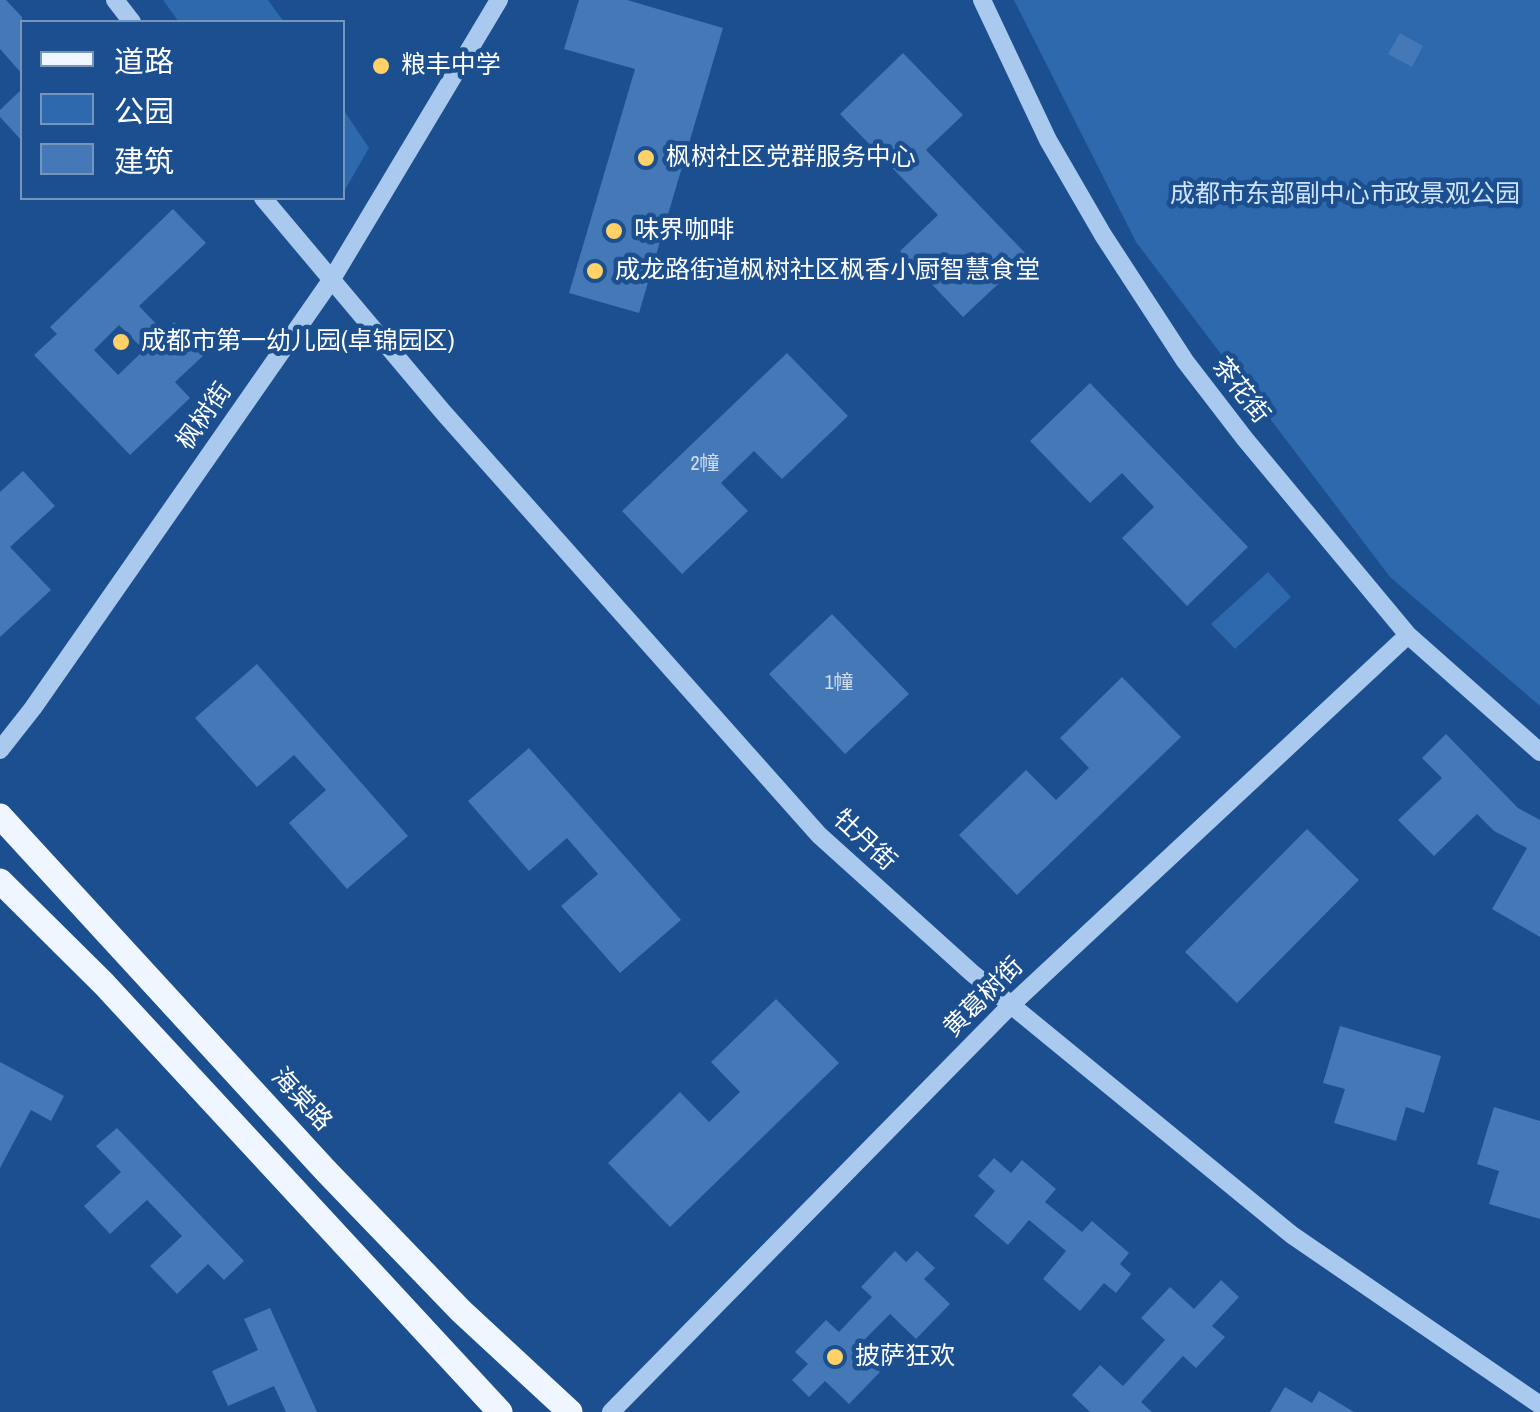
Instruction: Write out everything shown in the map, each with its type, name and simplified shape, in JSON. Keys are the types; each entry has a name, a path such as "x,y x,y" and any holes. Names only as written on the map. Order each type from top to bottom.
{"main road":[{"name":"海棠路","path":"0,816 326,1171 461,1311 570,1412"},
{"path":"0,880 104,984 500,1412"},
{"path":"0,904 56,937"}],"street":[{"path":"115,0 130,20"},
{"name":"枫树街","path":"0,750 332,279 498,0"},
{"name":"茶花街","path":"982,0 1048,140 1103,235 1185,361 1408,635 1540,752"},
{"name":"牡丹街","path":"265,200 443,412 819,835 1010,1005 1292,1234 1540,1406"},
{"name":"黄葛树街","path":"611,1412 1010,1005 1408,635"}],"green space":[{"path":"163,0 268,0 283,20 178,20"},
{"name":"成都市东部副中心市政景观公园","path":"1014,0 1540,0 1540,706 1390,577 1136,242"},
{"path":"345,112 369,148 345,188"},
{"path":"1268,572 1291,597 1235,649 1211,624"}],"building":[{"path":"0,0 6,0 22,17 20,72 0,49"},
{"path":"579,0 627,0 723,28 639,313 569,293 635,69 564,49"},
{"path":"1400,33 1423,46 1412,67 1388,54"},
{"path":"903,53 963,115 926,150 1028,256 963,317 900,251 938,215 840,114"},
{"path":"20,91 20,139 0,117 0,110"},
{"path":"173,209 206,243 139,306 164,332 174,322 205,354 175,382 190,398 130,455 34,355 57,334 50,327","holes":["119,325 144,350 118,375 94,350"]},
{"path":"787,353 848,416 782,479 754,451 721,483 748,511 682,574 622,511"},
{"path":"1090,383 1248,547 1187,606 1122,538 1154,507 1122,473 1090,503 1030,441"},
{"path":"23,471 55,506 10,547 51,590 0,637 0,492"},
{"path":"832,614 909,694 845,754 769,674"},
{"path":"257,664 408,836 347,889 289,823 326,790 294,755 257,787 195,718"},
{"path":"1122,677 1181,737 1017,895 959,835 1026,770 1056,800 1089,768 1060,738"},
{"path":"1446,734 1518,808 1540,820 1540,937 1492,909 1527,848 1494,831 1477,814 1434,856 1398,820 1442,778 1422,758"},
{"path":"529,748 681,920 620,973 561,906 598,874 567,838 529,871 468,801"},
{"path":"1307,829 1359,880 1237,1003 1185,952"},
{"path":"776,999 839,1063 670,1227 608,1163 680,1092 709,1122 740,1092 711,1062"},
{"path":"1340,1026 1441,1056 1424,1113 1406,1107 1396,1141 1334,1123 1345,1089 1323,1083"},
{"path":"0,1062 64,1096 51,1121 31,1110 0,1168"},
{"path":"1494,1107 1540,1121 1540,1219 1489,1204 1499,1171 1477,1164"},
{"path":"117,1128 244,1261 224,1280 208,1264 177,1294 150,1266 182,1236 147,1200 110,1234 84,1206 121,1172 96,1146"},
{"path":"994,1158 1011,1173 1022,1160 1056,1189 1045,1202 1082,1232 1092,1221 1129,1253 1120,1264 1131,1274 1116,1293 1104,1283 1080,1311 1043,1279 1066,1251 1029,1220 1008,1245 974,1216 995,1191 978,1176"},
{"path":"895,1251 906,1262 917,1251 935,1268 924,1279 950,1304 916,1339 890,1314 856,1348 880,1372 849,1404 825,1381 809,1397 792,1380 808,1364 795,1352 826,1320 839,1332 872,1297 861,1287"},
{"path":"1221,1280 1239,1297 1212,1326 1225,1337 1196,1368 1183,1356 1141,1402 1152,1412 1090,1412 1072,1395 1100,1365 1123,1386 1165,1340 1141,1318 1170,1287 1194,1309"},
{"path":"270,1308 317,1412 286,1412 274,1386 228,1406 212,1371 258,1350 244,1319"},
{"path":"1285,1387 1312,1403 1319,1391 1354,1412 1270,1412"}],"place":[{"name":"粮丰中学","path":"381,66"},
{"name":"枫树社区党群服务中心","path":"646,158"},
{"name":"味界咖啡","path":"614,231"},
{"name":"成龙路街道枫树社区枫香小厨智慧食堂","path":"595,271"},
{"name":"成都市第一幼儿园(卓锦园区)","path":"121,342"},
{"name":"披萨狂欢","path":"835,1357"}]}
